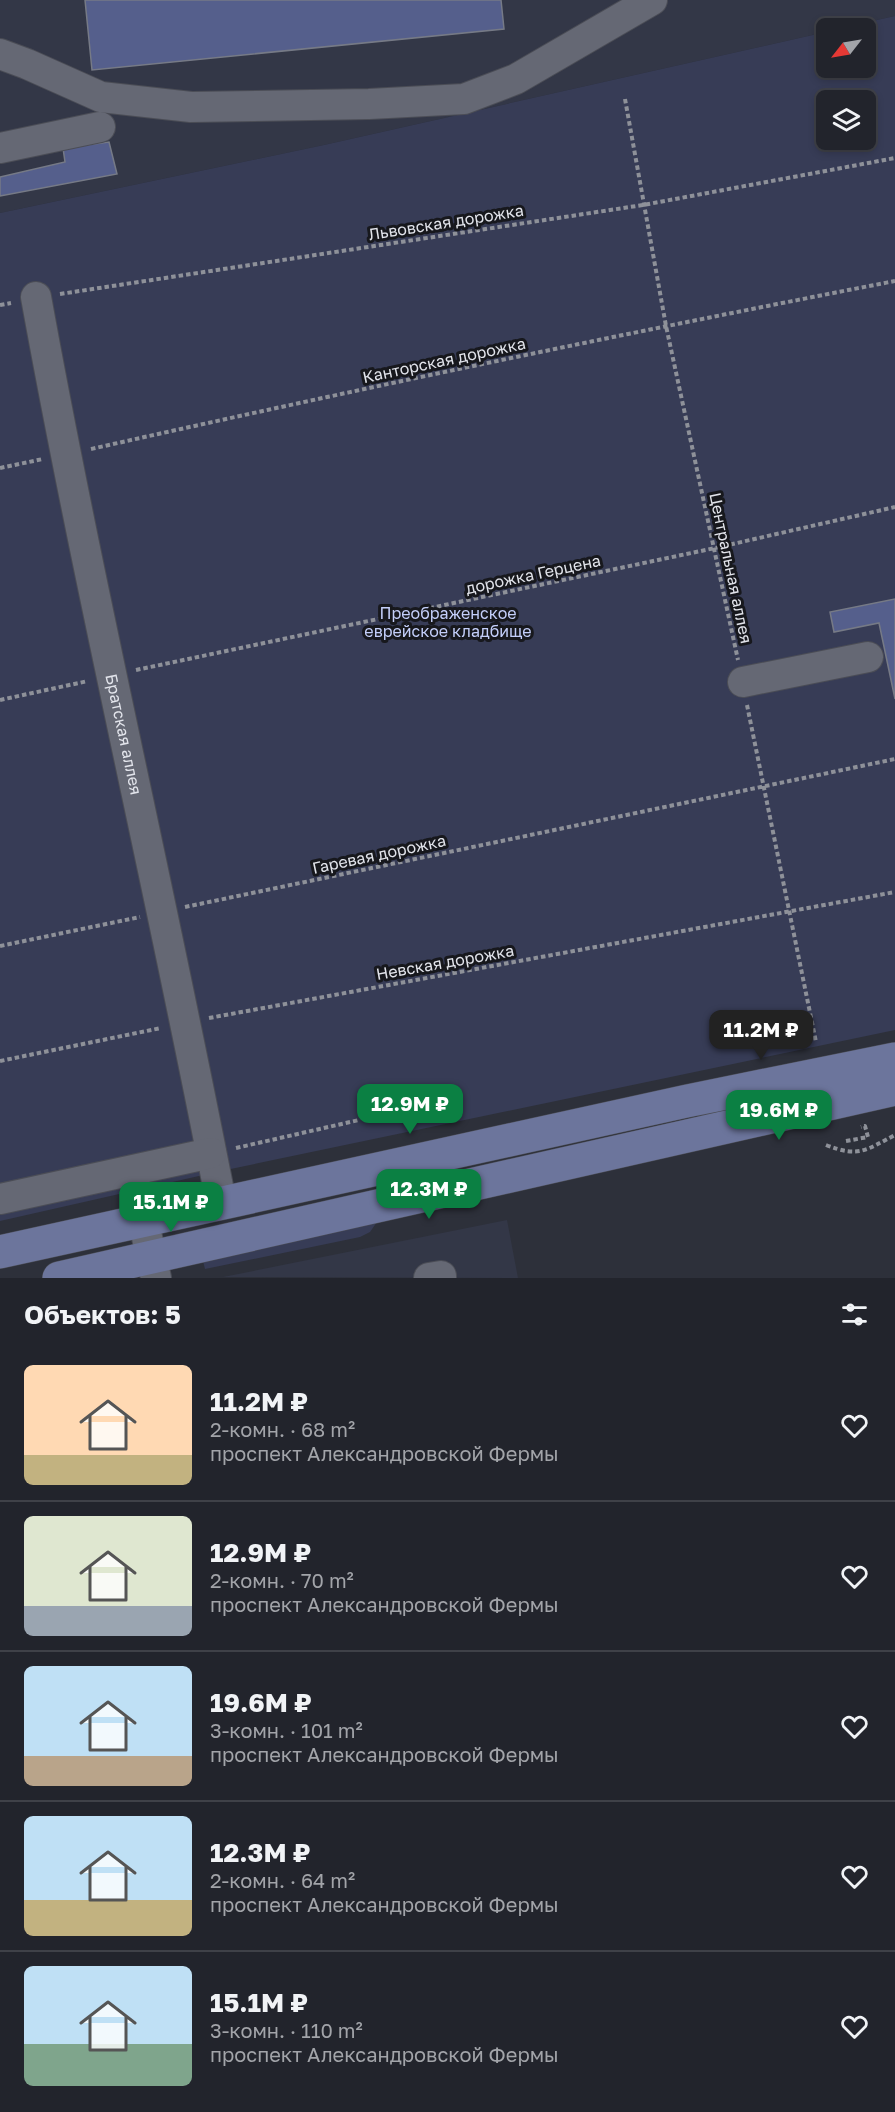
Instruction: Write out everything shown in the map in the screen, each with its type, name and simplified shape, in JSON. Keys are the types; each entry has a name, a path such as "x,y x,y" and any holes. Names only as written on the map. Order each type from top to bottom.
{"main road":[{"path":"0,1252 687,1101 853,1098 895,1059"},
{"path":"59,1278 154,1267 695,1134 895,1089"}],"street":[{"path":"0,54 101,97 191,107 369,104 464,99 516,79 652,0"},
{"path":"0,148 100,127"},
{"name":"Братская аллея","path":"36,297 65,455 186,1023 221,1202"},
{"path":"742,682 868,657"},
{"path":"0,1198 213,1161"},
{"path":"143,1219 154,1267"},
{"path":"429,1278 441,1275 441,1278"}],"path":[{"name":"Центральная аллея","path":"625,99 666,326 715,548 816,1042"},
{"name":"Львовская дорожка","path":"0,305 36,297 643,205 895,158"},
{"name":"Канторская дорожка","path":"0,468 281,406 895,281"},
{"name":"дорожка Герцена","path":"0,700 715,548 895,507"},
{"name":"Гаревая дорожка","path":"0,945 895,759"},
{"name":"Невская дорожка","path":"0,1061 186,1023 895,892"},
{"path":"846,1141 868,1137 853,1098"},
{"path":"213,1161 359,1120"},
{"path":"826,1145 842,1152 856,1152 870,1149 895,1135"}],"shaded area":[{"path":"0,0 895,0 895,16 876,20 876,18 816,18 816,34 324,145 0,213"},
{"path":"507,1220 518,1278 223,1277"}],"green space":[{"name":"Преображенское еврейское кладбище","path":"895,16 895,1030 221,1171 0,1221 0,213 324,145 816,34 816,78 876,78 876,20"},
{"path":"379,1219 370,1232 360,1237 205,1269 203,1261"}],"building":[{"path":"85,0 501,0 504,29 92,70"},
{"path":"109,142 117,174 0,196 0,177 65,162 63,148"},
{"path":"895,599 895,699 879,623 834,632 830,612"}]}
